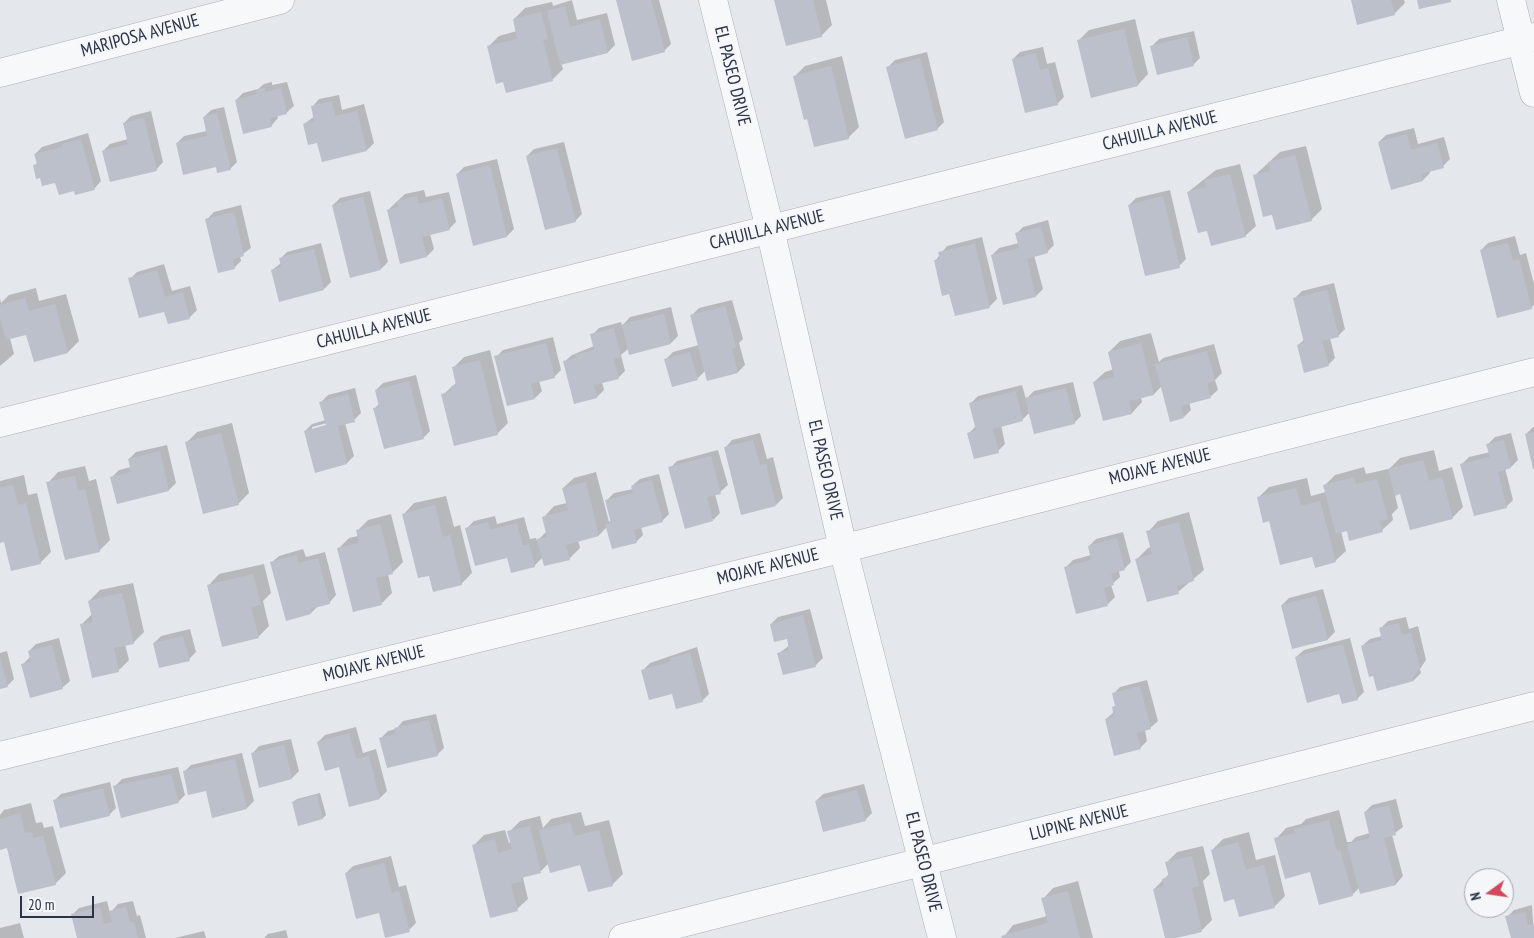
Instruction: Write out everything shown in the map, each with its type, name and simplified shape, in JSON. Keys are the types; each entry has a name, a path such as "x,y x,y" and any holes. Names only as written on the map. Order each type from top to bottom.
{"street":[{"name":"MARIPOSA AVENUE","path":"0,73 280,0"},
{"name":"EL PASEO DRIVE","path":"713,0 770,229 843,548 942,938"},
{"path":"1510,0 1527,38 1534,93"},
{"name":"CAHUILLA AVENUE","path":"0,424 1527,38"},
{"name":"MOJAVE AVENUE","path":"0,756 843,548 1534,372"},
{"name":"LUPINE AVENUE","path":"623,938 1534,706"}],"building":[{"path":"616,0 651,0 665,52 632,61"},
{"path":"774,0 813,0 822,37 786,46"},
{"path":"1351,0 1391,0 1395,15 1357,25"},
{"path":"1417,0 1451,0 1451,2 1419,9"},
{"path":"565,6 570,27 600,19 608,53 560,65 547,11"},
{"path":"541,12 548,39 543,40 553,81 506,93 503,82 496,84 487,46 517,39 513,19"},
{"path":"1124,29 1138,86 1091,98 1077,40"},
{"path":"1187,37 1194,66 1157,75 1150,46"},
{"path":"1036,53 1040,70 1048,68 1058,105 1025,113 1012,59"},
{"path":"920,58 938,130 905,139 886,67"},
{"path":"831,66 849,139 814,147 807,119 804,120 793,76"},
{"path":"265,88 265,92 281,88 287,114 270,118 272,127 243,134 235,100 257,94 256,90"},
{"path":"332,101 335,116 357,111 367,151 322,162 317,143 308,145 303,124 314,121 311,106"},
{"path":"217,113 231,170 217,173 216,167 183,175 176,143 207,136 203,117"},
{"path":"144,118 157,171 110,182 102,151 128,144 123,123"},
{"path":"1407,134 1411,150 1437,143 1444,168 1421,174 1423,181 1391,190 1378,142"},
{"path":"81,139 95,190 75,195 74,191 59,195 55,183 42,186 40,178 36,179 33,165 37,164 34,154 62,147 62,144"},
{"path":"557,148 576,222 545,230 526,156"},
{"path":"1295,155 1312,221 1276,230 1272,215 1263,217 1253,175 1270,171 1268,162"},
{"path":"490,165 507,237 473,246 456,174"},
{"path":"1230,174 1246,237 1211,246 1207,231 1198,233 1187,192 1206,187 1204,180"},
{"path":"417,196 419,204 442,198 450,230 422,237 427,257 400,264 387,210 398,207 397,201"},
{"path":"1163,196 1180,268 1145,276 1128,205"},
{"path":"363,197 381,270 350,278 332,205"},
{"path":"234,212 244,256 233,259 235,269 218,273 205,219"},
{"path":"1041,227 1048,253 1027,259 1036,297 1003,305 991,255 1019,248 1015,233"},
{"path":"1508,243 1513,261 1519,259 1532,309 1497,318 1480,250"},
{"path":"975,244 990,308 955,316 949,294 942,296 934,260 940,259 938,252"},
{"path":"314,249 324,290 279,302 271,270 281,267 279,258"},
{"path":"157,270 165,297 183,292 190,319 168,324 164,312 139,318 128,278"},
{"path":"1327,290 1339,337 1322,341 1329,366 1304,373 1297,345 1304,343 1293,298"},
{"path":"25,298 29,311 55,304 68,353 34,362 26,335 6,340 0,318 0,305"},
{"path":"725,306 736,347 732,349 738,373 707,381 690,315"},
{"path":"664,314 671,344 629,355 622,324"},
{"path":"614,328 621,357 614,359 619,379 594,385 597,398 574,404 563,361 576,358 575,355 594,350 590,334"},
{"path":"546,343 555,378 531,384 535,399 507,406 494,356"},
{"path":"1141,343 1154,395 1129,401 1132,414 1103,421 1093,382 1114,377 1108,352"},
{"path":"1207,351 1215,381 1207,383 1211,398 1181,406 1184,418 1170,422 1155,364"},
{"path":"690,352 698,380 672,387 664,359"},
{"path":"480,360 498,435 454,446 441,394 452,391 451,386 456,385 452,367"},
{"path":"409,381 424,439 384,449 373,408 379,407 375,390"},
{"path":"1066,388 1075,424 1034,434 1025,398"},
{"path":"1016,391 1023,421 993,429 999,453 974,459 967,433 976,430 969,403"},
{"path":"348,394 355,422 338,426 347,464 315,473 304,431 326,425 319,402"},
{"path":"1534,432 1534,469 1533,469 1525,434"},
{"path":"221,433 239,505 203,514 185,442"},
{"path":"753,440 760,465 766,464 776,506 741,515 724,447"},
{"path":"1504,440 1511,468 1498,472 1507,508 1474,516 1460,464 1490,457 1486,444"},
{"path":"160,451 169,491 117,504 110,477 131,472 128,459"},
{"path":"711,456 721,494 707,497 713,521 685,529 668,467"},
{"path":"1423,460 1429,481 1442,477 1453,519 1410,530 1400,494 1395,496 1388,469"},
{"path":"75,476 78,491 85,489 100,552 65,560 46,482"},
{"path":"1354,477 1356,484 1377,479 1388,519 1380,521 1383,532 1349,541 1347,531 1336,534 1323,485"},
{"path":"652,480 663,522 634,530 637,543 612,549 605,524 611,523 605,500 633,493 631,486"},
{"path":"586,482 599,536 566,545 570,560 544,566 537,539 547,537 542,517 568,510 562,488"},
{"path":"13,485 18,505 26,503 41,564 11,571 4,542 0,543 0,488"},
{"path":"1296,488 1301,506 1320,501 1336,562 1315,568 1312,557 1280,565 1269,521 1263,523 1257,497"},
{"path":"435,505 443,537 450,535 462,585 433,592 429,576 418,578 402,514"},
{"path":"488,522 490,530 517,523 523,546 529,544 535,567 511,573 507,558 475,566 465,528"},
{"path":"1179,522 1194,581 1177,586 1179,594 1147,602 1135,559 1152,554 1146,531"},
{"path":"380,524 393,574 376,578 382,605 353,612 337,548 359,543 356,530"},
{"path":"1117,538 1125,570 1111,574 1114,585 1104,588 1108,606 1076,614 1064,567 1091,560 1088,546"},
{"path":"296,555 299,563 318,558 330,604 310,609 311,614 286,621 270,562"},
{"path":"253,574 261,605 251,607 259,638 222,647 207,585"},
{"path":"122,593 134,644 114,648 119,672 92,678 80,624 93,622 88,601"},
{"path":"1316,596 1328,640 1292,649 1281,605"},
{"path":"803,615 816,667 783,675 777,653 789,650 787,639 774,642 770,624"},
{"path":"1399,623 1402,635 1411,633 1420,668 1413,677 1414,681 1377,691 1373,676 1369,677 1361,646 1382,640 1379,628"},
{"path":"183,636 190,661 159,668 153,643"},
{"path":"1343,644 1358,700 1342,704 1339,694 1307,703 1295,657"},
{"path":"52,645 63,689 30,698 21,664 31,662 28,651"},
{"path":"690,653 703,702 676,709 672,694 649,700 641,670 671,662 670,658"},
{"path":"0,658 8,687 0,689"},
{"path":"1140,686 1151,729 1137,733 1141,749 1114,756 1105,719 1114,717 1112,707 1115,706 1112,693"},
{"path":"429,720 438,756 387,768 379,738 396,734 394,728"},
{"path":"349,733 356,759 369,756 380,799 349,807 339,767 325,771 317,742"},
{"path":"284,745 292,779 259,788 251,753"},
{"path":"235,759 247,809 212,818 206,791 188,795 183,771"},
{"path":"171,774 179,803 121,818 113,786"},
{"path":"103,788 110,816 60,828 53,800"},
{"path":"857,790 866,821 823,832 815,801"},
{"path":"317,795 323,819 298,826 292,802"},
{"path":"1389,805 1396,835 1384,838 1396,885 1360,894 1347,844 1370,838 1364,812"},
{"path":"20,813 25,833 32,832 33,838 43,836 56,885 18,894 7,848 0,850 0,819"},
{"path":"1329,820 1337,851 1340,850 1353,896 1319,905 1310,872 1285,879 1274,838 1295,833 1294,829"},
{"path":"570,822 574,836 599,830 613,886 588,892 580,865 550,873 539,830"},
{"path":"530,826 541,873 521,878 522,881 511,884 518,911 490,918 472,845 495,839 498,853 512,849 507,831"},
{"path":"1238,842 1246,870 1264,865 1275,908 1239,917 1234,899 1224,902 1211,850"},
{"path":"1192,856 1199,886 1192,888 1202,932 1176,938 1165,938 1153,889 1164,886 1162,879 1169,877 1165,862"},
{"path":"384,863 392,893 399,891 410,932 385,938 379,913 356,919 345,873"},
{"path":"1068,891 1080,938 1002,938 1001,936 1048,923 1041,898"},
{"path":"100,907 104,924 112,922 109,911 126,907 130,922 134,922 138,938 77,938 71,914"},
{"path":"1525,912 1528,925 1534,923 1534,938 1511,938 1506,918 1514,918 1514,914"}]}
